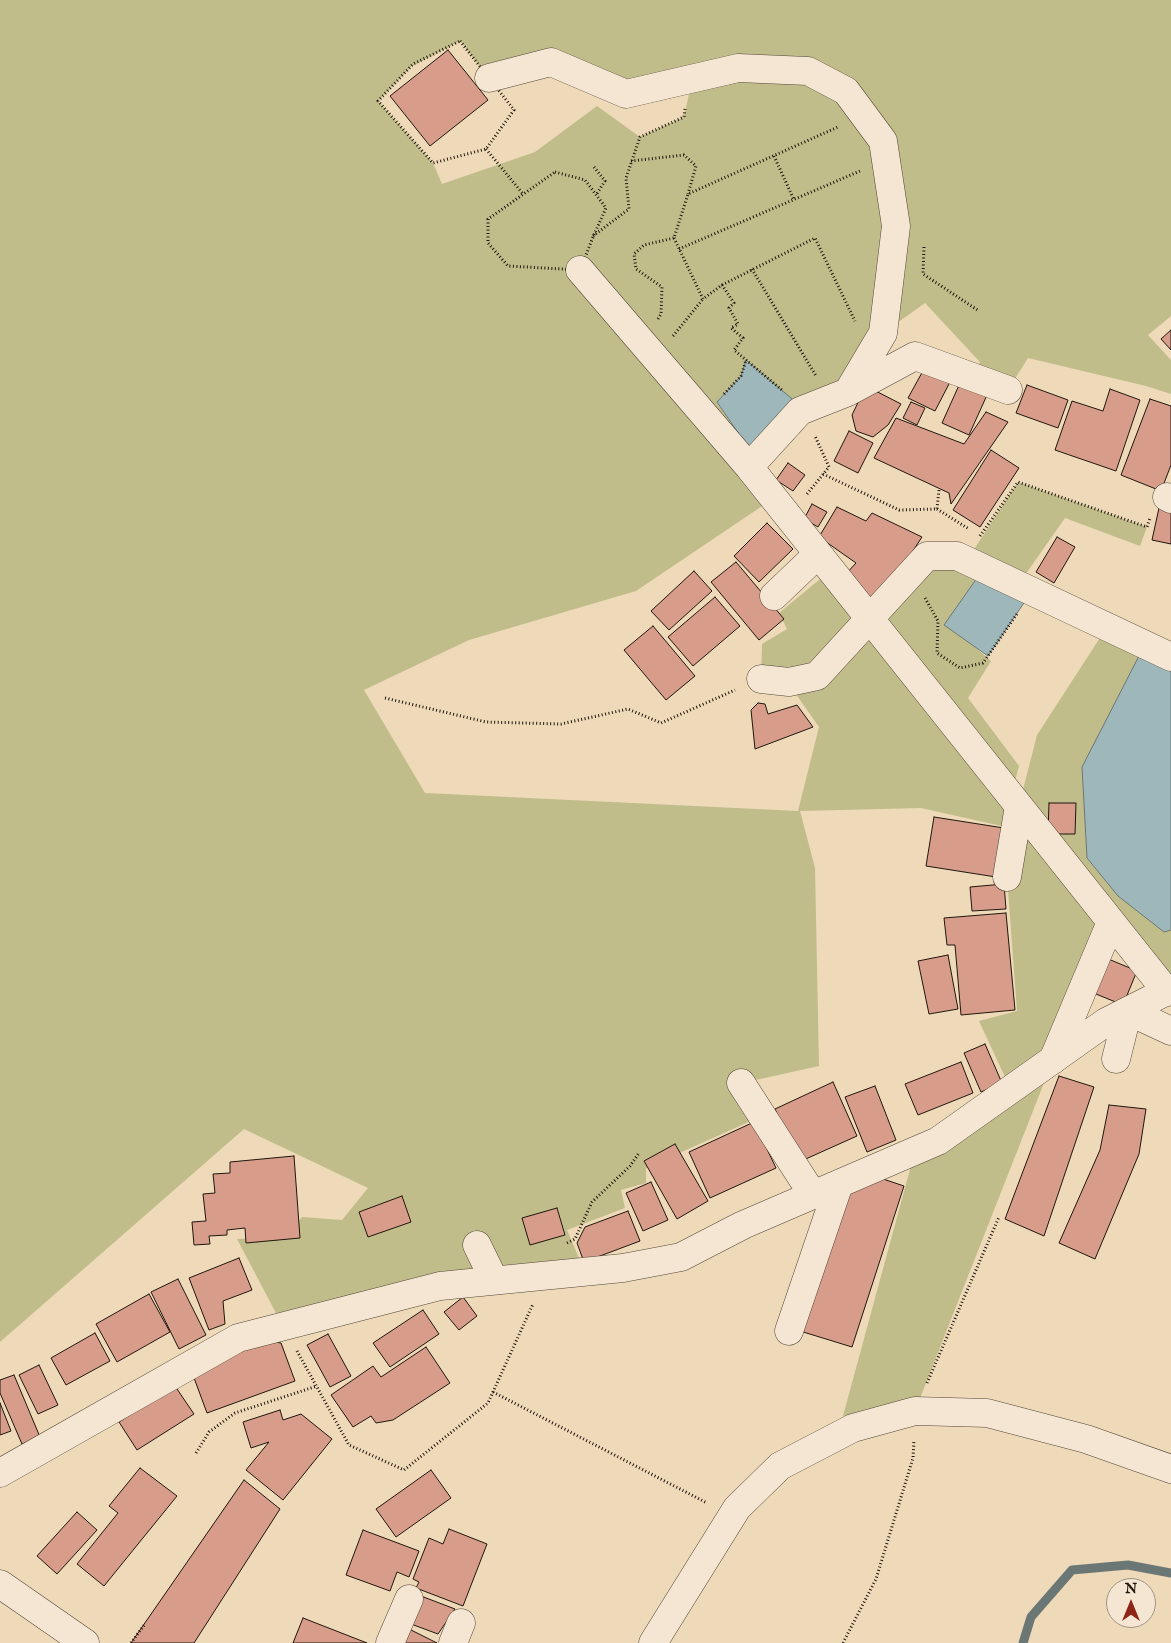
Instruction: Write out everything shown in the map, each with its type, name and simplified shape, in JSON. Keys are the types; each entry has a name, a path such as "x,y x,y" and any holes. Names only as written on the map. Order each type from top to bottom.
{"street":[{"path":"489,78 551,62 626,94 738,68 808,71 846,91 883,141 896,226 883,333 870,354 839,395"},
{"path":"0,1473 238,1338 440,1286 623,1268 681,1256 743,1225 938,1141 1106,1022 1169,991 1111,922 749,467 580,270"},
{"path":"749,467 800,411 839,395 915,356 1008,390"},
{"path":"774,596 818,554"},
{"path":"761,679 789,682 817,676 927,556 957,556 1171,657"},
{"path":"1007,877 1019,806"},
{"path":"1052,1060 1111,922"},
{"path":"1128,1011 1171,1032"},
{"path":"1116,1059 1128,1011"},
{"path":"741,1083 813,1195"},
{"path":"789,1332 839,1184"},
{"path":"477,1245 494,1280"},
{"path":"653,1643 737,1508 780,1466 853,1428 915,1411 987,1414 1086,1439 1171,1469"},
{"path":"0,1584 85,1643"},
{"path":"390,1643 409,1599"}],"path":[{"path":"460,41 514,110 486,149 433,163 378,101 413,64 460,41"},
{"path":"593,237 629,208 626,178 640,137 684,117 692,79"},
{"path":"688,194 864,115"},
{"path":"486,149 523,194"},
{"path":"631,161 684,155 696,166 674,238 703,299"},
{"path":"774,156 794,200"},
{"path":"679,249 886,160"},
{"path":"594,167 605,181 596,195"},
{"path":"555,172 585,180 596,195 606,208 580,270 508,266 488,243 488,219 555,172"},
{"path":"649,350 661,314 662,287 636,269 634,254 644,245 674,238"},
{"path":"649,350 703,299 722,285 815,238 870,354"},
{"path":"752,269 839,395"},
{"path":"722,285 734,303 729,308 738,324 731,328 743,338 734,350 804,409"},
{"path":"789,517 829,467"},
{"path":"823,474 900,510 938,509 980,536 1018,482 1147,526 1159,495 1169,498"},
{"path":"938,509 939,490"},
{"path":"924,596 938,621 937,653 960,668 983,663 1032,591"},
{"path":"385,698 486,722 561,724 628,709 661,723 761,679"},
{"path":"284,1326 348,1445 404,1470 488,1403 546,1275 552,1252 575,1239 592,1202 630,1166 639,1153"},
{"path":"843,1643 876,1579 913,1458 915,1411 1000,1217"},
{"path":"196,1453 209,1432 235,1412 317,1386"},
{"path":"493,1392 732,1516"},
{"path":"131,1643 145,1624"}],"shaded area":[{"path":"0,0 1171,0 1171,316 1148,335 1171,360 1171,394 1146,386 1028,358 1008,390 972,377 980,362 925,303 883,333 848,392 804,409 741,376 717,402 741,439 774,498 636,591 469,640 364,690 425,793 798,811 819,727 786,680 761,679 762,644 787,629 779,613 831,570 869,618 927,556 967,560 1018,482 1147,527 1140,546 1065,518 1018,585 945,625 991,661 968,698 1019,766 1011,796 1019,805 1037,735 1107,627 1161,658 1087,858 1118,896 1164,931 1171,930 1171,989 1112,922 1053,1060 915,1411 843,1416 915,1151 1011,1090 979,1021 1017,1011 1007,877 1015,829 921,808 800,811 815,868 819,1066 742,1083 762,1116 646,1168 646,1183 621,1190 625,1208 567,1230 585,1272 276,1313 237,1239 288,1236 302,1217 342,1220 368,1188 244,1129 0,1342","holes":["460,41 489,78 551,62 626,94 692,80 684,117 640,137 597,106 535,152 442,184 433,163 378,101 411,67"]}],"water":[{"path":"746,360 804,409 756,459 717,402 741,376"},
{"path":"984,568 1032,591 988,656 944,625"},
{"path":"1140,654 1171,664 1171,930 1164,932 1118,896 1087,858 1082,767"}],"building":[{"path":"448,50 488,100 430,146 390,96"},
{"path":"1171,330 1171,350 1161,339"},
{"path":"924,369 950,382 935,411 908,398"},
{"path":"960,383 987,395 969,435 942,423"},
{"path":"1027,385 1068,400 1058,428 1016,413"},
{"path":"866,386 901,404 888,425 873,437 856,431 852,415"},
{"path":"1110,389 1140,400 1116,471 1055,450 1072,401 1103,411"},
{"path":"1150,399 1171,406 1171,465 1161,491 1121,475"},
{"path":"911,402 925,408 917,425 903,418"},
{"path":"986,412 1008,422 951,504 949,493 874,458 896,418 964,444"},
{"path":"849,431 873,443 858,473 834,461"},
{"path":"991,450 1019,468 980,527 953,510"},
{"path":"788,463 805,475 793,491 776,480"},
{"path":"812,504 827,512 818,527 804,519"},
{"path":"837,507 866,521 872,513 922,537 892,583 871,602 844,576 856,563 819,537"},
{"path":"1159,508 1171,511 1171,544 1152,540"},
{"path":"767,523 793,549 759,582 734,556"},
{"path":"1057,537 1075,547 1054,583 1036,572"},
{"path":"736,562 784,619 759,640 711,582"},
{"path":"694,571 712,591 669,630 651,611"},
{"path":"715,597 740,626 693,666 668,637"},
{"path":"653,626 695,676 666,700 624,650"},
{"path":"758,703 765,704 768,714 797,705 813,727 755,749 751,710"},
{"path":"1049,803 1076,803 1075,834 1048,834"},
{"path":"934,817 1004,828 996,877 926,866"},
{"path":"1004,884 1006,909 972,911 970,887"},
{"path":"1006,913 1015,1010 961,1015 955,945 947,945 944,918"},
{"path":"948,955 958,1009 929,1014 918,961"},
{"path":"1106,958 1137,971 1123,1005 1091,992"},
{"path":"985,1044 1002,1083 981,1092 964,1053"},
{"path":"961,1062 973,1093 918,1115 905,1084"},
{"path":"1059,1076 1094,1087 1044,1236 1005,1219"},
{"path":"833,1082 857,1136 799,1162 775,1109"},
{"path":"875,1086 896,1140 867,1152 845,1097"},
{"path":"1109,1105 1146,1109 1139,1154 1095,1259 1059,1243 1100,1150"},
{"path":"754,1122 776,1168 710,1198 689,1152"},
{"path":"675,1144 708,1201 677,1219 644,1161"},
{"path":"294,1156 300,1238 246,1243 245,1228 227,1230 227,1235 209,1236 210,1244 194,1245 192,1222 206,1221 203,1194 215,1193 213,1174 230,1173 230,1162"},
{"path":"877,1177 904,1186 852,1347 800,1331 846,1188"},
{"path":"651,1182 668,1220 643,1231 626,1193"},
{"path":"402,1196 411,1222 368,1237 359,1212"},
{"path":"557,1208 565,1235 530,1245 522,1218"},
{"path":"628,1211 640,1241 584,1262 577,1243 585,1227"},
{"path":"239,1258 252,1290 223,1301 225,1324 209,1330 189,1278"},
{"path":"178,1279 206,1335 179,1349 151,1292"},
{"path":"149,1294 170,1332 117,1362 96,1324"},
{"path":"463,1297 477,1316 459,1330 444,1312"},
{"path":"423,1310 439,1334 390,1367 373,1343"},
{"path":"95,1333 110,1361 66,1385 51,1358"},
{"path":"328,1334 351,1376 330,1387 307,1345"},
{"path":"263,1340 281,1343 295,1381 207,1413 190,1367"},
{"path":"426,1347 450,1383 393,1420 376,1423 371,1416 353,1427 331,1395 373,1366 381,1377"},
{"path":"39,1365 58,1405 38,1414 19,1375"},
{"path":"14,1375 40,1437 22,1444 0,1393 0,1380"},
{"path":"175,1386 194,1414 137,1450 119,1422"},
{"path":"0,1403 11,1431 0,1435"},
{"path":"280,1410 283,1420 301,1414 332,1439 283,1500 246,1470 269,1442 251,1448 243,1422"},
{"path":"140,1468 177,1496 104,1586 77,1564 118,1513 109,1506"},
{"path":"431,1470 451,1498 396,1537 376,1509"},
{"path":"244,1480 280,1509 194,1643 131,1643"},
{"path":"77,1512 97,1530 57,1574 37,1556"},
{"path":"449,1529 487,1544 463,1606 416,1588 419,1582 413,1579 429,1538 443,1544"},
{"path":"363,1530 419,1551 409,1577 397,1572 390,1591 346,1575"},
{"path":"421,1596 455,1609 438,1634 411,1624"},
{"path":"303,1618 367,1643 293,1643"},
{"path":"409,1629 437,1643 402,1643"}],"waterway":[{"path":"1023,1643 1031,1617 1072,1570 1128,1565 1171,1573"}]}
